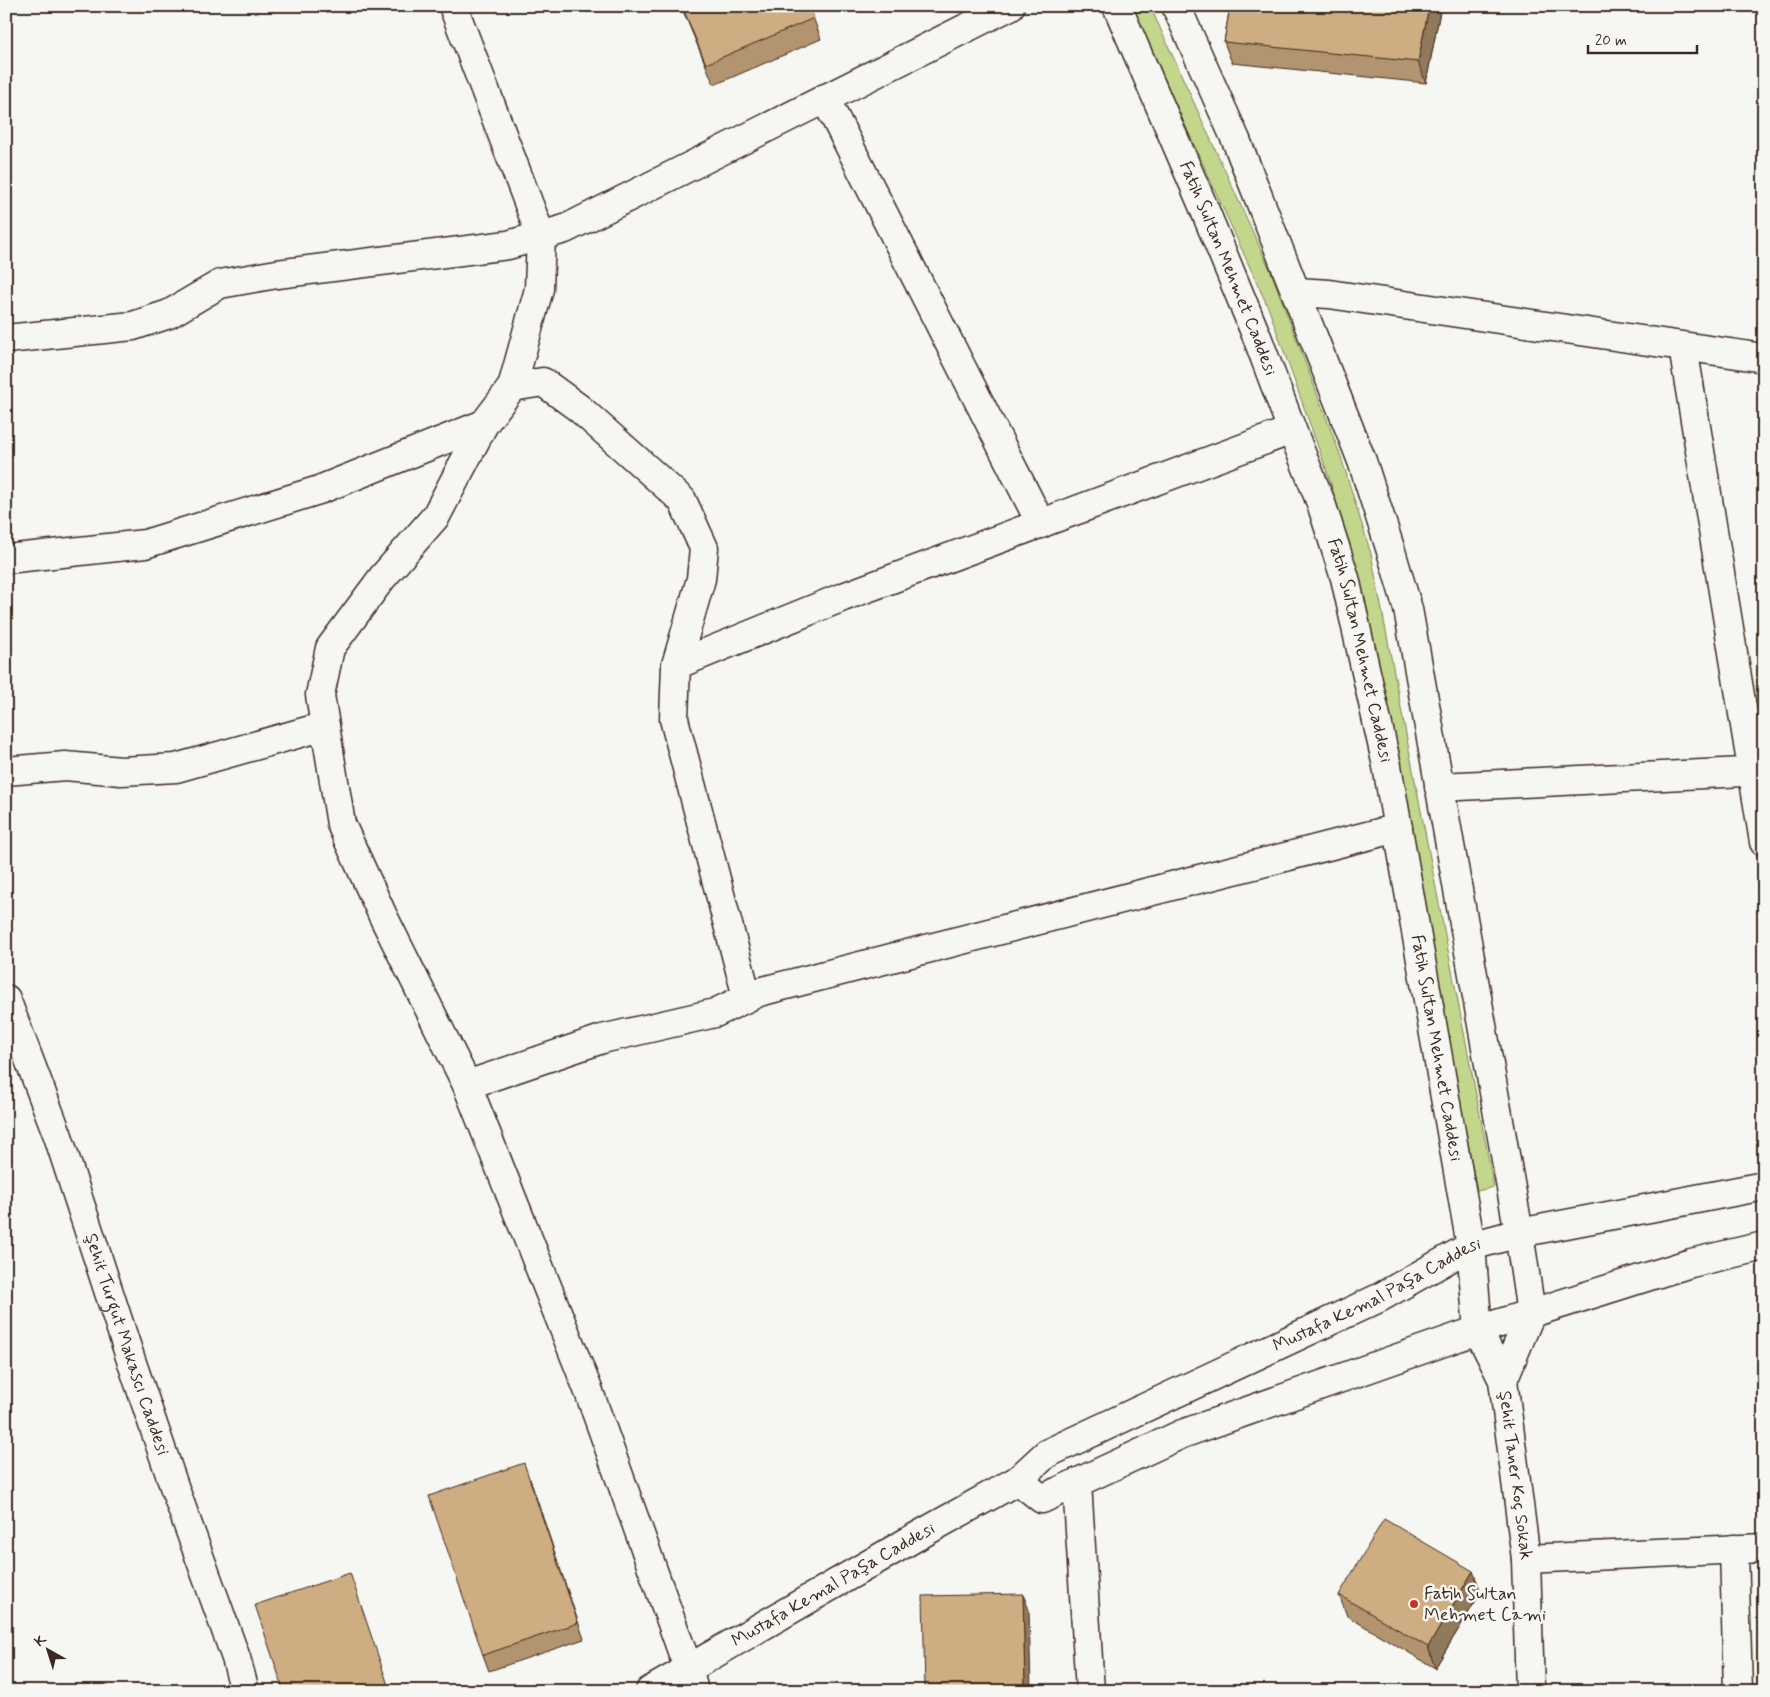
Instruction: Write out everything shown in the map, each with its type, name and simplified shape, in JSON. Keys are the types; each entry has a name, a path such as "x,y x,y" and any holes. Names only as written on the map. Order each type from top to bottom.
{"street":[{"path":"453,6 541,236 539,289 512,387 484,424 436,516 382,578 330,648 320,695 341,824 383,916 467,1085 589,1392 691,1680"},
{"path":"6,339 133,326 169,314 220,284 277,274 508,245 564,229 1010,6"},
{"name":"Fatih Sultan Mehmet Caddesi","path":"1117,6 1258,336 1321,503 1345,578 1378,722 1398,828 1471,1246 1478,1330"},
{"path":"1176,6 1236,140 1362,461 1404,592 1519,1234 1531,1313"},
{"path":"825,98 1041,524"},
{"path":"1296,292 1329,294 1764,358"},
{"path":"1683,346 1758,771 1764,842"},
{"path":"512,387 544,382 580,409 682,500 704,548 701,578 676,665 674,719 747,997"},
{"path":"6,560 145,544 319,490 484,424"},
{"path":"676,665 843,597 1292,430"},
{"path":"6,771 65,766 121,771 176,768 325,726"},
{"path":"1439,787 1758,771"},
{"path":"467,1085 602,1039 715,1013 759,992 1398,828"},
{"name":"Şehit Turgut Makascı Caddesi","path":"6,999 58,1136 130,1357 236,1658 245,1691"},
{"name":"Mustafa Kemal Paşa Caddesi","path":"650,1691 691,1680 914,1538 1018,1480 1046,1454 1379,1298 1471,1246 1519,1234 1764,1186"},
{"path":"1018,1480 1042,1499 1182,1434 1478,1330 1691,1262 1764,1246"},
{"name":"Şehit Taner Koç Sokak","path":"1504,1380 1531,1313"},
{"name":"Şehit Taner Koç Sokak","path":"1478,1330 1504,1380 1526,1559 1530,1691"},
{"path":"1077,1483 1090,1691"},
{"path":"1526,1559 1764,1548"},
{"path":"1734,1549 1738,1691"}],"green space":[{"path":"1131,6 1150,6 1271,272 1341,457 1371,554 1494,1187 1477,1191 1369,624 1351,548 1326,469 1268,307"}],"building":[{"path":"682,6 809,6 814,18 706,64"},
{"path":"1230,6 1429,6 1418,62 1224,42"},
{"path":"524,1463 578,1623 483,1655 429,1496"},
{"name":"Fatih Sultan Mehmet Cami","path":"1384,1519 1473,1571 1428,1647 1339,1595"},
{"path":"350,1573 390,1691 284,1691 255,1605"},
{"path":"1023,1594 1025,1691 925,1691 923,1596"}],"place":[{"name":"Fatih Sultan Mehmet Cami","path":"1414,1604"}]}
